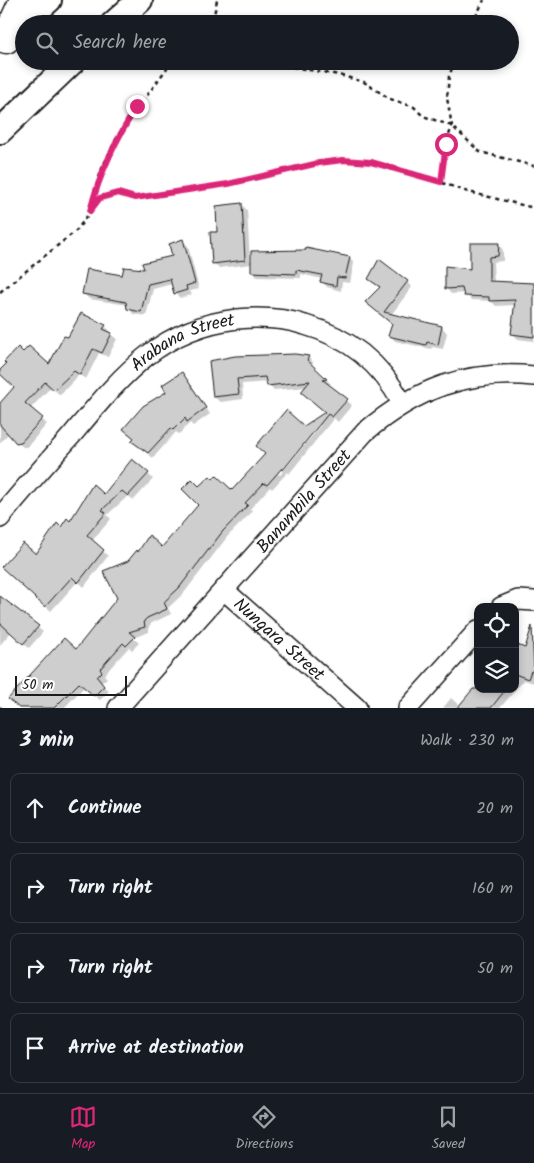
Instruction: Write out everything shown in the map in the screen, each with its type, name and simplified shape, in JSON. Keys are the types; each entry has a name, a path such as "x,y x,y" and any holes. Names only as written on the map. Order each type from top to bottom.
{"highway":[{"path":"16,15 24,0"},
{"path":"3,42 15,18"}],"main road":[{"path":"33,15 49,0"},
{"path":"122,15 140,0"},
{"path":"3,42 15,31"},
{"path":"0,131 64,70"}],"street":[{"name":"Arabana Street","path":"0,518 86,418 140,360 163,343 205,325 252,318 299,323 314,328 342,340 377,367 402,403"},
{"name":"Banambila Street","path":"118,708 365,432 402,403 431,388 463,378 496,374 534,376"},
{"name":"Nungara Street","path":"224,590 357,708"},
{"path":"511,603 518,600 534,601"},
{"path":"408,708 474,634"}],"path":[{"path":"214,15 217,0"},
{"path":"476,15 484,0"},
{"path":"90,211 102,169 118,136 137,106 165,70"},
{"path":"310,70 340,75 364,82 390,99 414,107 423,116 452,126 480,152 534,166"},
{"path":"441,182 446,144 452,126 447,98 451,70"},
{"path":"0,292 77,230 100,198 118,193 135,198 228,184 319,163 343,160 371,162 466,191 534,208"}],"building":[{"path":"242,203 245,260 212,264 210,232 217,232 216,206"},
{"path":"183,239 195,283 186,286 187,290 174,294 170,279 148,284 141,312 127,309 126,302 82,294 87,269 122,275 124,267 144,269 142,263 172,256 169,244"},
{"path":"470,243 499,243 498,256 489,257 489,281 534,283 534,337 511,334 515,300 489,301 489,297 464,296 462,288 445,289 445,266 470,269"},
{"path":"306,248 350,257 345,278 337,277 336,286 320,282 322,275 296,270 296,274 251,272 251,251 306,250"},
{"path":"379,259 408,281 384,312 442,326 438,345 427,342 426,345 388,336 392,324 365,302 380,287 368,279"},
{"path":"81,313 106,325 103,329 112,333 102,353 93,349 80,375 74,371 54,390 45,382 25,403 43,418 21,442 16,443 0,425 0,403 14,387 0,374 0,370 6,364 4,362 18,347 23,352 29,346 49,364 64,336 68,337"},
{"path":"295,354 309,356 307,360 327,379 323,380 348,399 332,417 328,414 283,470 282,468 267,485 264,483 245,503 248,505 223,531 179,588 164,602 167,609 147,618 144,621 145,627 129,632 135,637 126,646 123,643 100,669 102,672 97,677 104,686 94,696 79,683 54,708 19,708 8,699 64,638 76,649 117,598 103,571 128,561 137,550 138,552 149,535 162,547 198,505 182,489 192,479 199,486 210,476 213,479 216,475 232,490 265,454 256,446 286,410 304,426 325,412 301,392 310,381 267,386 265,377 237,379 239,394 213,397 209,361 235,356"},
{"path":"182,372 206,408 187,422 185,418 173,430 171,428 148,453 131,441 134,438 123,429 143,406 166,392 162,385"},
{"path":"132,459 149,473 128,496 122,491 102,510 106,513 87,535 104,550 78,583 72,577 45,607 1,567 23,543 36,554 57,523 61,527 67,518 70,521 93,484 104,494"},
{"path":"0,596 39,626 23,644 0,623"},
{"path":"532,626 534,672 531,671 528,679 519,676 519,646 525,648"},
{"path":"473,689 474,693 503,693 491,708 457,708"}],"route":[{"path":"137,106 118,136 102,169 90,211 100,198 118,193 135,198 228,184 319,163 343,160 371,162 441,182 446,144"}]}
